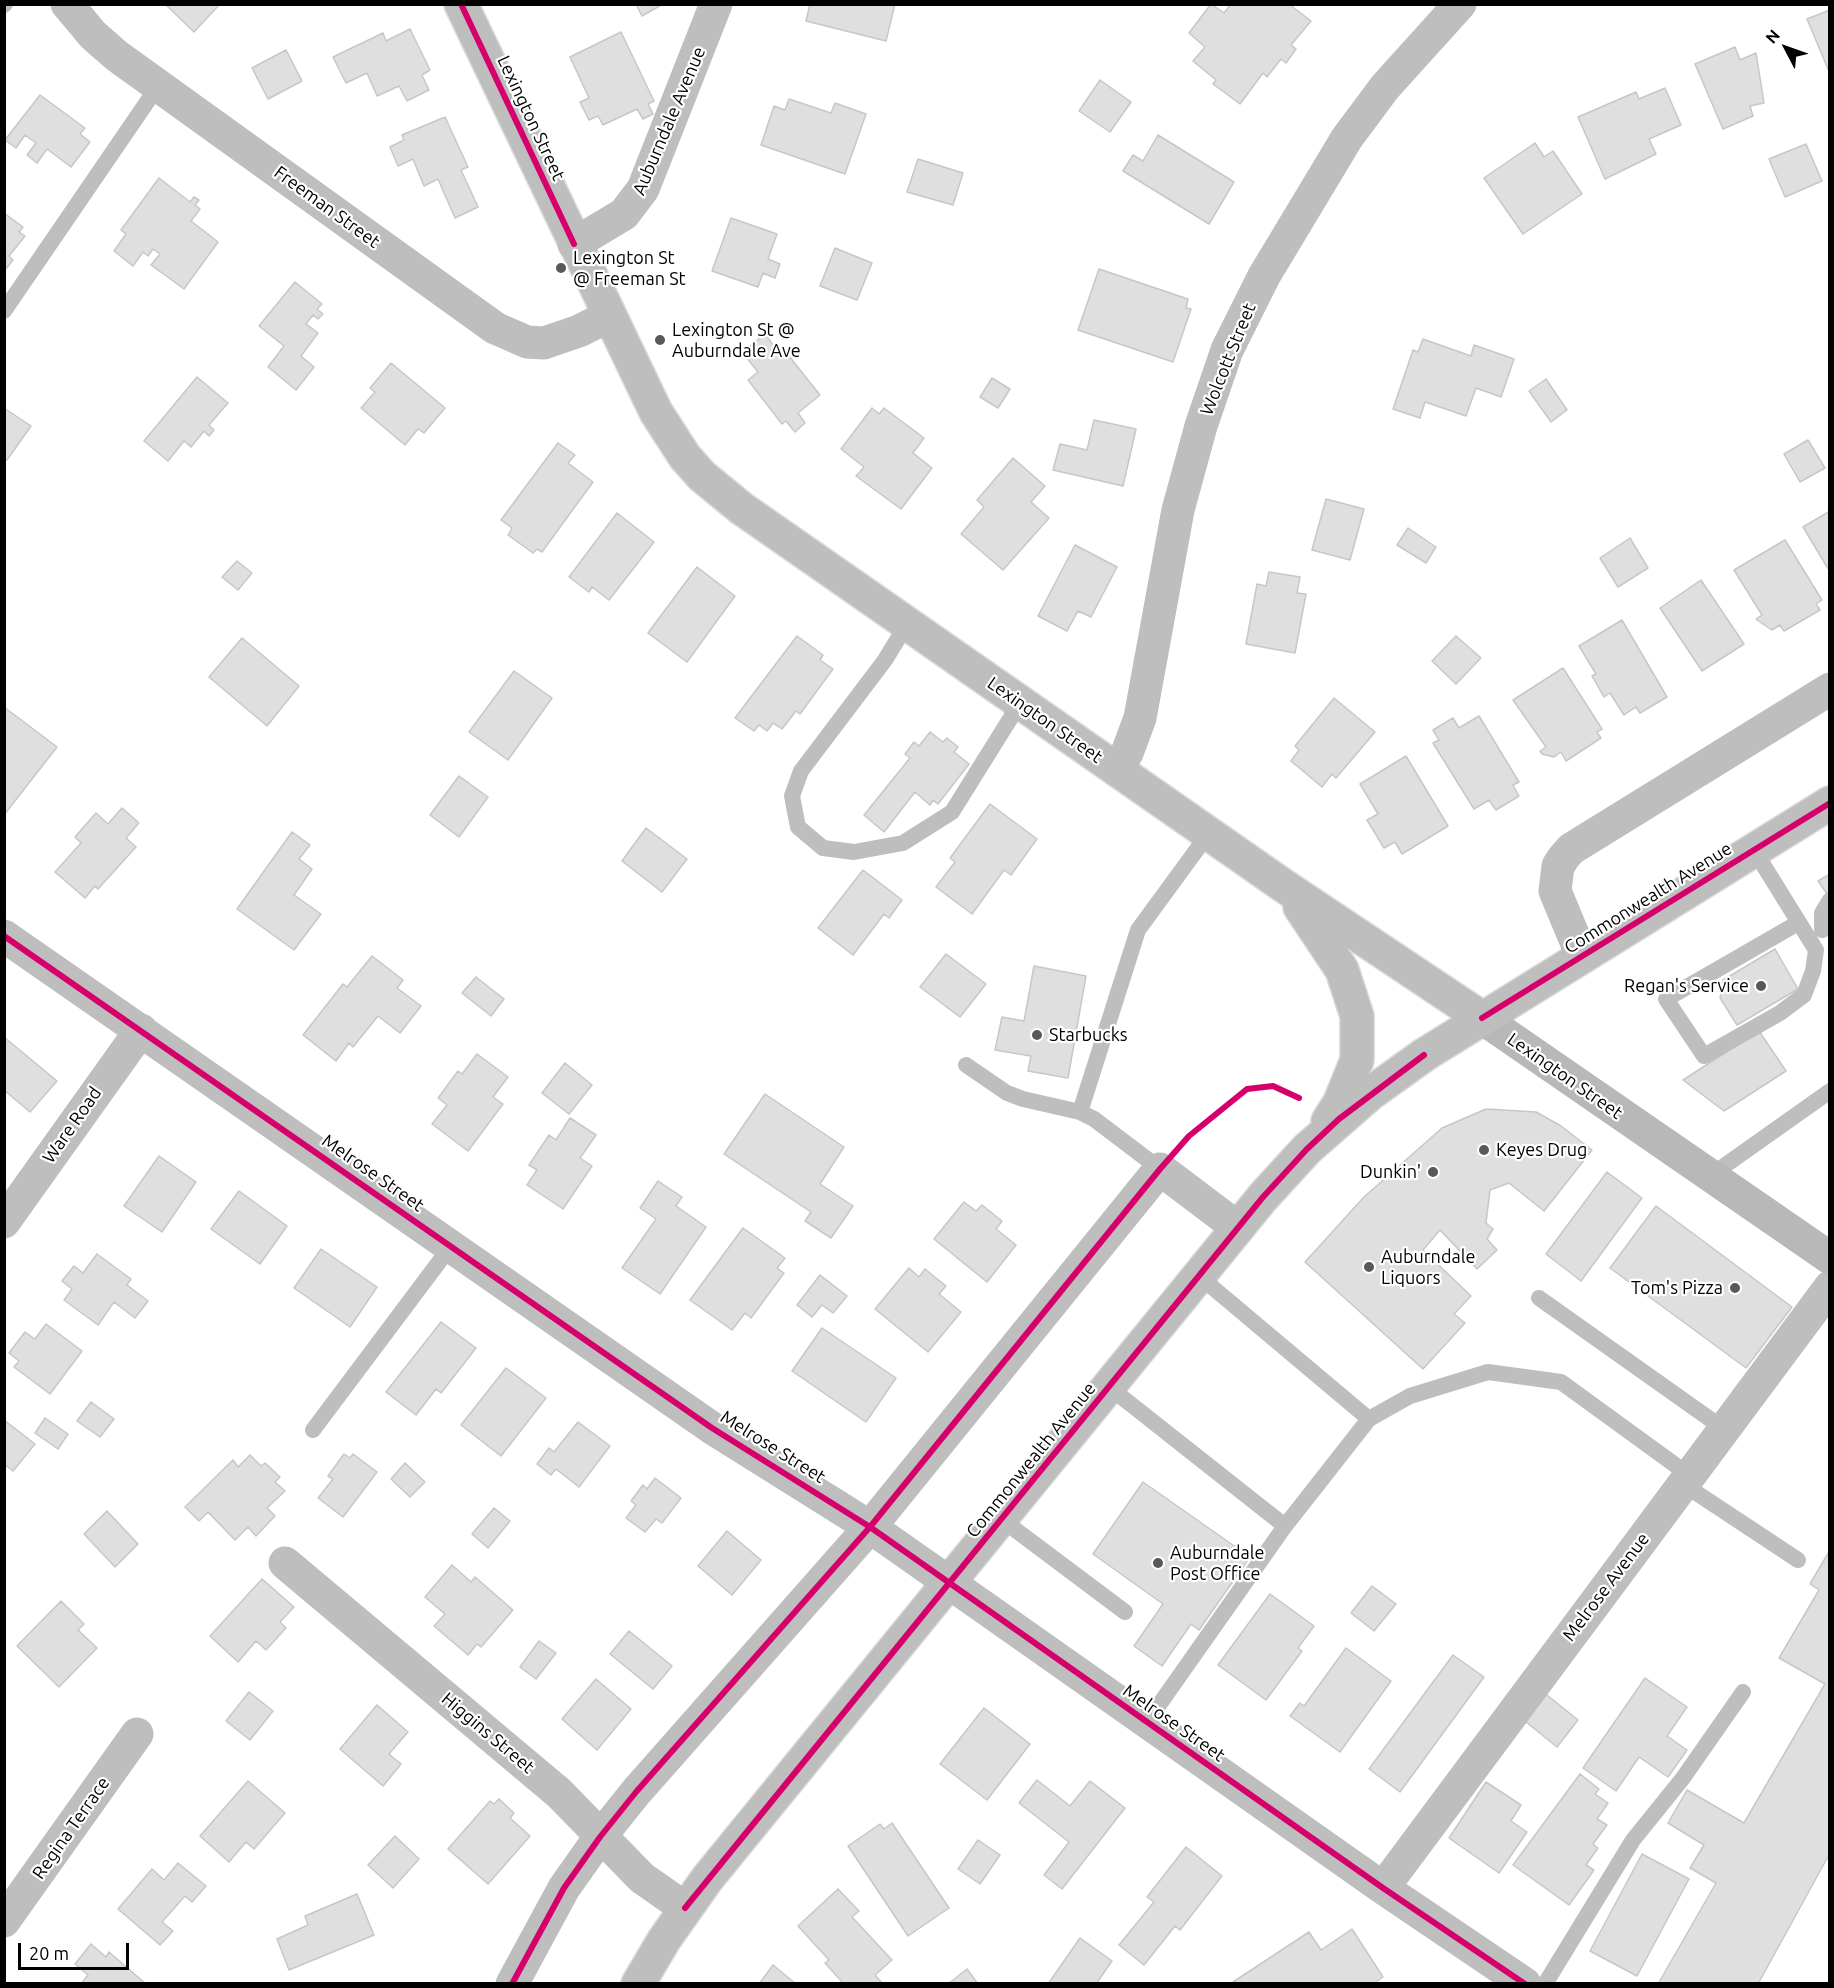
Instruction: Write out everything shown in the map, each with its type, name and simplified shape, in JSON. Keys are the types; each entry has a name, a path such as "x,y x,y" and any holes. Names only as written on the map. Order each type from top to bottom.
{"main road":[{"name":"Lexington Street","path":"1482,1018 1830,1258"}],"street":[{"name":"Freeman Street","path":"67,4 109,49 158,86 510,336 527,342 555,340 609,316"},
{"name":"Lexington Street","path":"461,4 574,244 670,436 702,476 741,508 1020,703 1284,886 1482,1018"},
{"name":"Auburndale Avenue","path":"574,244 624,214 644,189 716,4"},
{"name":"Wolcott Street","path":"1117,770 1127,753 1140,718 1178,510 1201,426 1227,350 1263,276 1347,138 1385,87 1460,4"},
{"name":"Commonwealth Avenue","path":"1582,956 1555,891 1558,866 1571,849 1830,689"},
{"name":"Commonwealth Avenue","path":"638,1983 685,1908 1198,1276 1307,1149 1371,1093 1482,1018 1830,803"},
{"path":"1284,886 1331,950 1353,996 1357,1016 1357,1060 1349,1082 1331,1116 1307,1149"},
{"name":"Melrose Street","path":"4,936 712,1428 870,1527 1383,1888 1525,1983"},
{"name":"Ware Road","path":"4,1222 141,1030"},
{"path":"512,1983 564,1888 600,1837 636,1792 870,1527 1160,1169 1238,1228"},
{"name":"Melrose Avenue","path":"1383,1888 1830,1287"},
{"name":"Higgins Street","path":"285,1563 559,1793 642,1878 685,1908"},
{"name":"Regina Terrace","path":"4,1921 136,1734"}],"lane":[{"path":"4,311 158,86"},
{"path":"907,624 885,660 801,771 792,796 798,827 823,848 855,852 903,843 952,812 1020,703"},
{"path":"1080,1112 1138,930 1209,833"},
{"path":"1754,850 1798,923 1822,932"},
{"path":"1798,923 1666,999 1704,1056 1780,1013 1804,995 1813,971 1822,932 1822,914 1830,900"},
{"path":"966,1065 1007,1093 1080,1112 1110,1129 1160,1169"},
{"path":"1710,1176 1830,1091"},
{"path":"313,1430 451,1246"},
{"path":"1198,1276 1369,1419"},
{"path":"1539,1298 1724,1429"},
{"path":"1147,1722 1285,1526 1369,1419 1410,1396 1488,1372 1561,1382 1686,1479 1798,1560"},
{"path":"1109,1387 1285,1526"},
{"path":"1001,1519 1125,1612"},
{"path":"1545,1983 1633,1840 1683,1778 1743,1692"}],"building":[{"path":"165,4 220,4 194,32"},
{"path":"636,4 663,4 642,16"},
{"path":"810,4 895,4 886,41 806,21"},
{"path":"1211,4 1224,13 1231,4 1289,4 1311,21 1291,45 1296,49 1286,63 1281,59 1267,77 1263,73 1240,104 1213,84 1216,80 1193,61 1205,47 1189,33"},
{"path":"1830,10 1830,74 1807,19"},
{"path":"410,29 430,70 422,75 429,90 407,101 399,86 377,96 367,73 346,83 333,57 383,33 386,41"},
{"path":"621,32 654,101 648,104 653,114 643,119 637,109 603,125 598,116 589,120 580,102 589,98 570,57"},
{"path":"1735,47 1740,60 1756,53 1764,103 1750,106 1753,116 1723,129 1695,64"},
{"path":"286,50 302,81 268,99 252,68"},
{"path":"1100,80 1131,102 1110,132 1079,111"},
{"path":"1665,88 1681,125 1649,139 1656,154 1605,179 1578,117 1636,92 1639,99"},
{"path":"40,95 85,128 80,134 90,142 71,167 47,149 37,163 27,155 36,143 25,135 16,148 5,140"},
{"path":"789,99 831,113 835,103 866,114 845,174 761,145 774,106 785,110"},
{"path":"445,117 468,167 461,170 478,207 455,218 438,179 424,186 413,159 398,166 390,147 404,140 402,135"},
{"path":"1158,135 1234,182 1209,224 1123,171 1133,155 1143,161"},
{"path":"1535,143 1544,157 1553,151 1582,194 1523,234 1484,178"},
{"path":"1806,144 1822,181 1785,197 1769,159"},
{"path":"918,159 963,173 953,205 907,192"},
{"path":"159,178 190,202 194,197 199,200 195,205 200,209 191,221 218,242 184,289 151,265 160,254 153,249 148,256 143,252 133,266 114,251 126,234 121,230"},
{"path":"4,213 23,227 19,232 25,236 9,256 13,260 6,269"},
{"path":"731,218 777,234 768,259 780,264 775,278 763,273 758,287 712,271"},
{"path":"835,248 872,263 857,300 820,286"},
{"path":"1099,269 1188,299 1186,308 1191,309 1173,362 1078,330"},
{"path":"295,282 322,304 317,309 323,314 318,319 313,315 306,324 318,333 301,356 314,367 296,390 268,367 284,346 259,326"},
{"path":"765,334 780,354 785,351 820,395 798,413 805,423 795,432 786,421 782,424 748,380 758,372 742,352"},
{"path":"1423,339 1471,356 1474,345 1514,359 1501,397 1476,388 1466,416 1425,402 1420,418 1393,409 1413,350 1418,352"},
{"path":"391,363 445,408 424,433 418,429 405,445 361,408 375,392 370,388"},
{"path":"197,377 228,403 209,425 214,430 209,436 204,431 191,447 184,441 168,461 144,441"},
{"path":"992,378 1010,389 998,408 980,397"},
{"path":"1546,379 1567,410 1551,422 1529,391"},
{"path":"4,408 31,426 7,460 4,458"},
{"path":"872,408 879,414 884,408 924,438 913,453 932,468 901,509 856,476 864,467 841,449"},
{"path":"1094,420 1136,429 1123,486 1053,470 1060,444 1087,450"},
{"path":"1808,440 1825,468 1800,482 1784,454"},
{"path":"558,443 575,455 568,463 593,482 542,552 537,549 533,553 508,535 512,528 501,520"},
{"path":"1013,458 1045,486 1031,502 1049,518 1003,570 961,534 984,507 977,500"},
{"path":"1326,499 1364,509 1350,560 1312,550"},
{"path":"1830,511 1830,572 1803,527"},
{"path":"617,513 654,542 609,600 592,587 589,592 569,577"},
{"path":"1408,528 1436,547 1426,563 1397,545"},
{"path":"1630,538 1648,568 1618,587 1600,558"},
{"path":"1785,540 1822,600 1816,604 1820,610 1784,631 1780,625 1772,630 1756,619 1762,615 1734,570"},
{"path":"1075,545 1117,567 1091,617 1078,611 1067,631 1038,616"},
{"path":"237,561 252,573 238,590 222,577"},
{"path":"697,567 735,596 687,662 648,633"},
{"path":"1269,572 1300,577 1297,593 1306,594 1295,653 1246,644 1257,584 1266,586"},
{"path":"1701,580 1744,644 1702,671 1660,608"},
{"path":"1622,620 1667,697 1640,713 1636,707 1624,715 1610,693 1604,697 1592,676 1596,674 1579,646"},
{"path":"797,636 823,655 820,660 833,669 800,714 796,711 782,729 773,723 767,731 759,725 754,731 735,718"},
{"path":"1456,636 1481,658 1456,684 1432,661"},
{"path":"242,638 299,686 267,726 209,677"},
{"path":"1563,668 1602,729 1597,732 1601,738 1566,761 1561,752 1554,757 1542,754 1540,751 1546,747 1513,700"},
{"path":"514,671 552,698 508,760 469,732"},
{"path":"1334,698 1375,732 1336,778 1332,774 1322,787 1291,761 1299,750 1295,746"},
{"path":"4,707 57,747 4,815"},
{"path":"1479,716 1519,782 1513,785 1519,796 1496,810 1489,800 1474,809 1433,743 1439,740 1433,730 1453,718 1459,728"},
{"path":"930,732 943,742 947,738 958,747 954,752 969,764 938,804 933,800 930,805 915,792 884,832 864,815 910,758 905,754 914,742 919,746"},
{"path":"1406,756 1448,826 1402,854 1395,842 1384,848 1367,820 1378,814 1360,784"},
{"path":"459,776 488,797 459,837 430,815"},
{"path":"990,804 1037,839 1011,875 1004,870 972,914 936,887 955,862 950,858"},
{"path":"122,808 139,823 126,838 136,847 98,889 95,886 85,898 55,872 81,843 75,837 96,813 108,824"},
{"path":"646,828 687,859 662,892 622,861"},
{"path":"292,832 310,845 299,859 312,869 294,895 321,914 294,950 237,909"},
{"path":"863,870 902,900 889,918 884,914 853,955 818,928"},
{"path":"1830,874 1830,898 1818,881"},
{"path":"1775,949 1798,989 1737,1025 1720,998 1723,980"},
{"path":"946,954 986,984 960,1017 920,987"},
{"path":"372,956 403,980 397,988 421,1006 400,1033 378,1016 353,1047 349,1043 336,1061 303,1035 343,984 347,987"},
{"name":"Starbucks","path":"1034,966 1086,976 1068,1078 1028,1071 1031,1056 995,1050 1002,1017 1024,1021"},
{"path":"476,977 504,999 491,1016 462,993"},
{"path":"1759,1031 1786,1071 1724,1111 1683,1080"},
{"path":"4,1037 57,1081 30,1112 4,1090"},
{"path":"477,1054 508,1077 493,1097 503,1104 468,1151 432,1124 447,1105 438,1098 458,1071 462,1074"},
{"path":"565,1063 592,1085 569,1114 542,1093"},
{"path":"765,1094 844,1147 820,1184 853,1206 831,1238 805,1221 811,1212 724,1154"},
{"path":"1486,1109 1536,1112 1561,1126 1592,1150 1544,1211 1509,1183 1490,1190 1486,1223 1493,1229 1487,1239 1497,1250 1477,1269 1440,1230 1423,1250 1471,1296 1454,1314 1465,1323 1423,1369 1305,1262 1364,1197 1442,1128"},
{"path":"570,1118 596,1135 580,1158 592,1166 563,1209 527,1185 537,1170 529,1165 549,1135 556,1140"},
{"path":"159,1156 196,1182 162,1232 124,1206"},
{"path":"1607,1172 1642,1198 1581,1281 1546,1254"},
{"path":"658,1181 682,1197 676,1206 706,1227 660,1294 622,1268 656,1219 640,1208"},
{"path":"239,1191 287,1226 260,1264 211,1229"},
{"path":"964,1202 976,1211 982,1205 1002,1221 996,1229 1016,1245 987,1282 934,1239"},
{"path":"1656,1206 1792,1307 1746,1368 1610,1268"},
{"path":"743,1228 785,1258 777,1268 784,1273 751,1318 745,1313 732,1330 690,1300"},
{"path":"321,1249 377,1287 350,1327 294,1288"},
{"path":"97,1254 131,1279 127,1285 148,1301 135,1318 114,1302 98,1325 64,1300 72,1289 62,1281 74,1266 83,1273"},
{"path":"909,1268 919,1277 925,1269 946,1286 939,1294 961,1312 928,1352 875,1309"},
{"path":"820,1275 847,1296 833,1313 822,1305 812,1317 797,1305"},
{"path":"441,1322 476,1348 441,1393 436,1389 416,1415 386,1392"},
{"path":"46,1324 82,1351 50,1394 14,1367 19,1361 9,1353 25,1332 35,1339"},
{"path":"822,1328 896,1378 866,1422 792,1371"},
{"path":"506,1368 546,1398 501,1456 461,1425"},
{"path":"91,1402 114,1419 100,1437 77,1421"},
{"path":"45,1418 68,1434 58,1449 35,1433"},
{"path":"4,1420 35,1444 13,1471 4,1464"},
{"path":"578,1422 610,1446 579,1487 556,1469 551,1475 537,1464 549,1448 554,1452"},
{"path":"344,1454 350,1458 353,1454 377,1472 343,1517 318,1498 333,1479 328,1476"},
{"path":"250,1455 261,1466 265,1463 280,1477 275,1482 285,1491 267,1508 275,1516 256,1536 248,1527 235,1540 208,1512 199,1521 185,1507 233,1460 238,1467"},
{"path":"405,1463 425,1482 410,1497 391,1479"},
{"path":"655,1478 681,1498 662,1523 656,1519 645,1532 626,1518 636,1505 631,1501 643,1485 647,1489"},
{"path":"1143,1482 1250,1557 1199,1630 1191,1624 1162,1666 1134,1646 1163,1604 1093,1554"},
{"path":"494,1508 510,1521 488,1548 472,1534"},
{"path":"107,1511 138,1544 115,1567 84,1534"},
{"path":"727,1531 761,1560 732,1595 698,1566"},
{"path":"1830,1550 1830,1853 1758,1984 1658,1984 1716,1883 1690,1868 1704,1845 1668,1823 1687,1790 1744,1823 1825,1684 1779,1658 1819,1590 1810,1584"},
{"path":"452,1565 471,1582 475,1577 513,1610 481,1647 477,1644 468,1655 434,1626 445,1614 425,1597"},
{"path":"262,1579 294,1607 280,1622 286,1628 266,1650 256,1641 238,1662 210,1636"},
{"path":"1372,1586 1396,1604 1374,1631 1351,1613"},
{"path":"1270,1594 1314,1626 1298,1648 1302,1651 1266,1700 1218,1665"},
{"path":"61,1601 84,1624 78,1630 97,1648 59,1687 17,1646"},
{"path":"629,1631 672,1666 653,1689 610,1654"},
{"path":"539,1641 556,1653 536,1679 520,1667"},
{"path":"1346,1648 1391,1681 1340,1752 1290,1716 1300,1703 1304,1706"},
{"path":"1453,1655 1484,1677 1400,1792 1369,1769"},
{"path":"1645,1678 1687,1707 1667,1736 1687,1750 1668,1777 1639,1757 1616,1791 1583,1768"},
{"path":"596,1679 631,1709 597,1750 562,1719"},
{"path":"1542,1691 1578,1720 1557,1747 1521,1718"},
{"path":"249,1692 273,1711 250,1740 226,1721"},
{"path":"377,1705 408,1732 389,1754 401,1764 383,1786 340,1749"},
{"path":"984,1708 1030,1744 987,1800 940,1764"},
{"path":"1580,1774 1599,1789 1595,1794 1608,1803 1597,1819 1607,1825 1593,1844 1598,1848 1586,1865 1594,1870 1569,1905 1513,1865"},
{"path":"1037,1780 1070,1806 1090,1781 1125,1808 1062,1889 1044,1875 1069,1842 1019,1803"},
{"path":"248,1781 285,1813 254,1849 246,1842 229,1862 200,1836"},
{"path":"1486,1782 1521,1805 1511,1821 1527,1832 1499,1873 1449,1838"},
{"path":"499,1799 514,1813 510,1818 530,1836 488,1884 448,1849 490,1801 494,1804"},
{"path":"892,1823 949,1908 908,1936 848,1846 880,1824 884,1829"},
{"path":"395,1836 419,1859 393,1888 368,1865"},
{"path":"978,1840 1000,1855 980,1884 958,1869"},
{"path":"1186,1847 1222,1876 1180,1930 1175,1926 1144,1965 1119,1945 1154,1902 1147,1897"},
{"path":"1642,1854 1689,1879 1637,1976 1590,1951"},
{"path":"178,1863 206,1886 192,1902 185,1896 162,1922 173,1931 160,1945 118,1909 152,1869 164,1880"},
{"path":"838,1889 859,1911 852,1917 892,1960 875,1975 883,1984 844,1984 825,1963 829,1960 798,1926"},
{"path":"357,1894 374,1935 289,1970 277,1939 308,1925 305,1916"},
{"path":"1352,1929 1383,1977 1373,1984 1230,1984 1309,1932 1321,1950"},
{"path":"1080,1938 1112,1961 1096,1984 1048,1984"},
{"path":"91,1944 106,1957 109,1952 146,1984 81,1984 88,1975 75,1964"},
{"path":"773,1965 796,1984 759,1984"},
{"path":"967,1969 978,1984 948,1984"}],"cycle path":[{"path":"461,4 574,244"},
{"path":"1482,1018 1830,803"},
{"path":"4,936 712,1428 870,1527 1383,1888 1525,1984"},
{"path":"685,1908 1263,1197 1307,1149 1339,1119 1424,1055"},
{"path":"512,1984 564,1888 600,1837 636,1792 870,1527 1189,1136 1247,1089 1273,1086 1299,1098"}],"place":[{"name":"Lexington St @ Freeman St","path":"561,268"},
{"name":"Lexington St @ Auburndale Ave","path":"660,340"},
{"name":"Regan's Service","path":"1761,986"},
{"name":"Starbucks","path":"1037,1035"},
{"name":"Keyes Drug","path":"1484,1150"},
{"name":"Dunkin'","path":"1433,1172"},
{"name":"Auburndale Liquors","path":"1369,1267"},
{"name":"Tom's Pizza","path":"1735,1288"},
{"name":"Auburndale Post Office","path":"1158,1563"}]}
